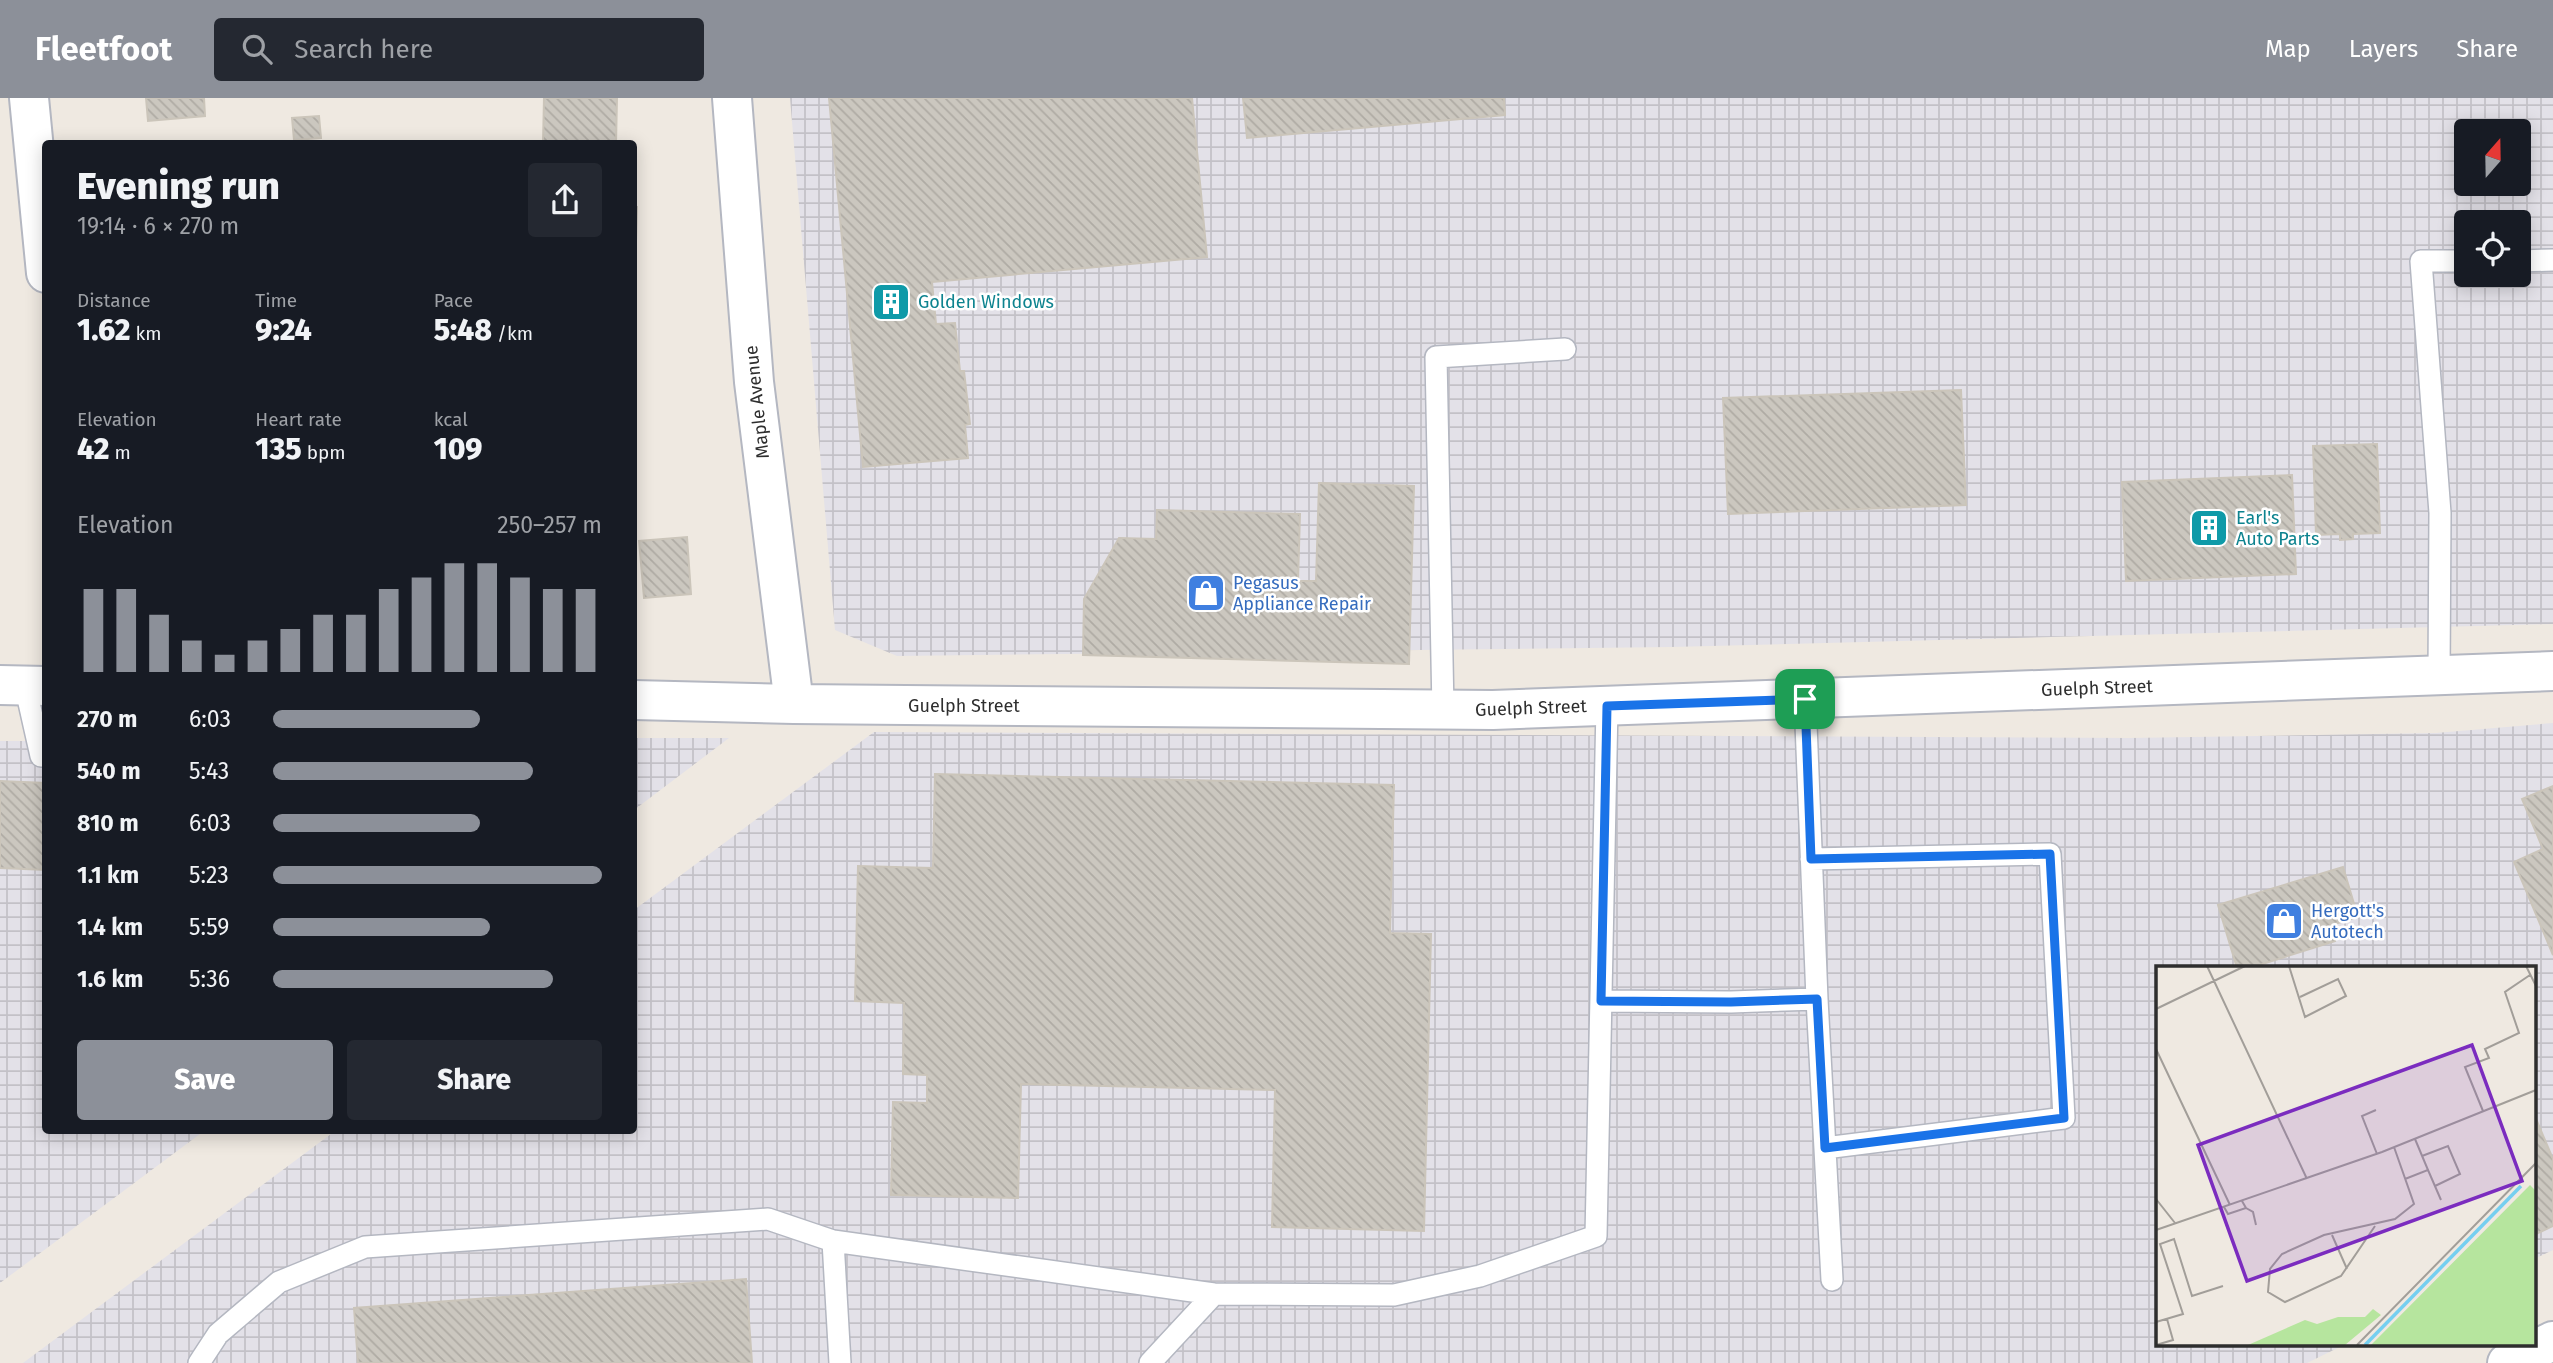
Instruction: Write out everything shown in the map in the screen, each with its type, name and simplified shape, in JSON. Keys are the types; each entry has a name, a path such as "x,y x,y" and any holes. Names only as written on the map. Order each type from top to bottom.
{"street":[{"path":"29,98 42,232"},
{"name":"Maple Avenue","path":"732,98 754,382 794,704"},
{"name":"Guelph Street","path":"637,700 1443,710 2553,671"},
{"path":"2507,1363 2553,1341"}],"lane":[{"path":"2531,261 2553,260"},
{"path":"2439,675 2440,513 2421,261 2454,261"},
{"path":"1443,710 1436,357 1565,349"},
{"path":"24,685 42,756"},
{"path":"1805,699 1832,1280"},
{"path":"199,1363 218,1335 279,1282 365,1247 768,1219 833,1241 1214,1294 1394,1295 1480,1276 1596,1236 1607,706"},
{"path":"1811,859 2050,854 2064,1118 1825,1148"},
{"path":"1601,1001 1731,1002 1817,999"},
{"path":"833,1241 840,1363"},
{"path":"1150,1363 1214,1294"}],"shaded area":[{"path":"790,98 2553,98 2553,624 1671,647 897,656 835,630"},
{"path":"2553,723 2553,1250 2536,1258 2536,966 2156,966 2156,1346 2342,1346 2307,1363 23,1363 331,1134 637,1134 637,908 874,732 2130,738 2436,733"},
{"path":"637,738 729,738 637,808"},
{"path":"0,741 42,741 42,1134 200,1134 0,1283"}],"building":[{"path":"146,98 204,98 205,116 148,121"},
{"path":"544,98 617,98 616,140 543,140"},
{"name":"Golden Windows","path":"829,98 1192,98 1207,257 932,282 936,324 955,323 960,371 964,371 970,424 965,425 968,458 863,467"},
{"path":"1243,98 1504,98 1505,115 1247,138"},
{"path":"319,116 321,138 294,140 292,118"},
{"path":"1961,390 1966,505 1728,514 1723,398"},
{"path":"2377,444 2380,533 2353,534 2353,539 2340,540 2340,534 2316,535 2313,446"},
{"name":"Earl's Auto Parts","path":"2292,475 2296,574 2126,581 2122,482"},
{"path":"1319,483 1414,486 1409,664 1083,655 1084,599 1119,538 1156,539 1157,510 1300,514 1298,581 1316,581"},
{"path":"687,537 691,594 644,598 639,541"},
{"path":"935,774 1394,785 1390,933 1431,934 1424,1231 1272,1227 1275,1090 1021,1084 1018,1198 891,1195 893,1102 927,1103 927,1075 903,1074 904,1003 855,1001 858,866 933,868"},
{"path":"0,781 42,783 42,870 0,868"},
{"path":"2553,786 2553,955 2514,862 2543,849 2522,799"},
{"name":"Hergott's Autotech","path":"2343,867 2358,917 2331,925 2335,941 2256,966 2236,966 2218,905"},
{"path":"2536,1119 2553,1159 2553,1226 2536,1234"},
{"path":"746,1279 752,1363 358,1363 354,1308"}],"place":[{"name":"Golden Windows","path":"891,302"},
{"name":"Earl's Auto Parts","path":"2209,528"},
{"name":"Pegasus Appliance Repair","path":"1206,593"},
{"name":"Hergott's Autotech","path":"2284,921"}],"route":[{"path":"1805,699 1811,859 2050,854 2064,1118 1825,1148 1817,999 1731,1002 1601,1001 1607,706 1805,699"}]}
